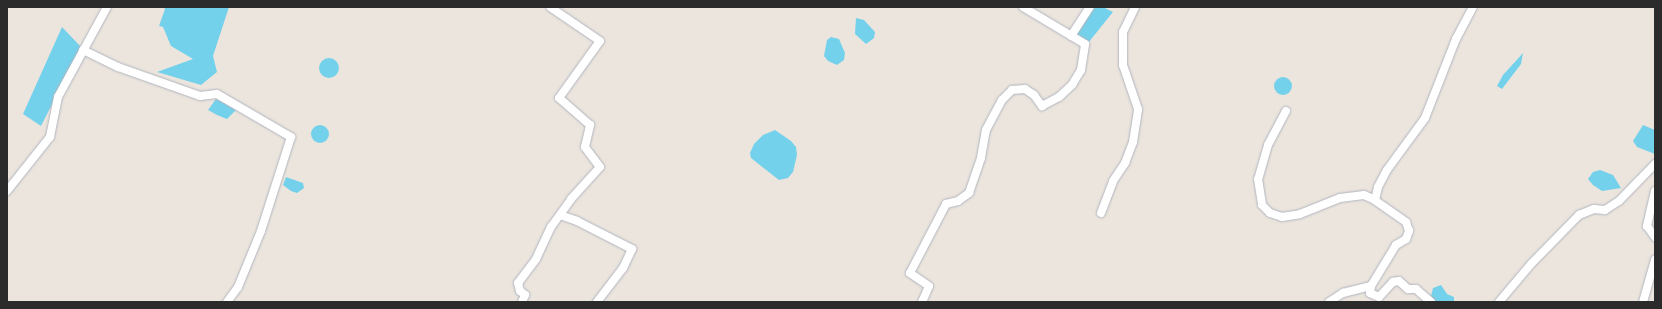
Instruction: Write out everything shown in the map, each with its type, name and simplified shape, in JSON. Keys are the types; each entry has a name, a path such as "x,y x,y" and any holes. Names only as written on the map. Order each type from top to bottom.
{"street":[{"path":"7,191 50,137 58,97 107,7"},
{"path":"522,302 525,295 520,291 518,282 536,259 560,215 600,167 585,147 590,125 559,98 600,41 550,7"},
{"path":"922,302 929,286 910,273 946,204 958,201 969,193 991,120 1012,90 1025,89 1042,106 1059,98 1072,85 1081,70 1086,44 1023,7"},
{"path":"1071,36 1090,7"},
{"path":"1100,213 1113,181 1125,162 1133,142 1138,110 1123,65 1123,32 1135,7"},
{"path":"1375,200 1387,170 1425,118 1456,39 1473,7"},
{"path":"83,50 118,67 200,96 217,94 291,137 261,231 238,287 227,302"},
{"path":"1286,111 1268,145 1258,179 1262,205 1270,213 1282,218 1340,198 1364,195 1375,200 1406,222 1409,231 1406,239 1396,246 1370,286 1370,293 1379,297 1392,282 1399,281 1408,289 1416,289 1431,302"},
{"path":"1499,302 1530,264 1579,216 1594,209 1605,210 1619,201 1655,164"},
{"path":"1655,191 1647,226 1655,237"},
{"path":"560,215 577,221 632,250 623,268 597,302"},
{"path":"1643,302 1655,260"},
{"path":"1329,302 1343,293 1370,286"}],"water":[{"path":"163,7 229,7 213,56 217,72 201,85 157,72 193,59 171,46 163,27 159,26 165,9"},
{"path":"1094,7 1103,7 1113,12 1088,43 1075,36"},
{"path":"856,18 864,20 875,32 874,38 866,44 855,34"},
{"path":"62,27 81,47 41,126 23,114"},
{"path":"831,37 839,39 845,53 844,60 837,65 828,61 824,56 827,40"},
{"path":"1523,53 1521,64 1502,89 1497,86 1503,75"},
{"path":"329,58 336,61 339,68 336,75 329,78 322,75 319,68 322,61"},
{"path":"1283,77 1289,80 1292,86 1289,92 1283,95 1277,92 1274,86 1277,80"},
{"path":"216,99 236,110 227,119 208,110"},
{"path":"320,125 326,128 329,134 326,140 320,143 314,140 311,134 314,128"},
{"path":"1643,125 1655,130 1655,154 1637,147 1633,141"},
{"path":"775,130 791,141 796,147 797,155 793,172 788,178 779,180 751,158 750,153 754,144 763,135"},
{"path":"1600,170 1613,175 1621,188 1602,191 1593,185 1588,179 1593,172"},
{"path":"286,177 303,183 304,188 297,193 291,191 283,185"},
{"path":"1441,285 1447,294 1454,297 1454,302 1434,301 1431,296 1433,288"}]}
